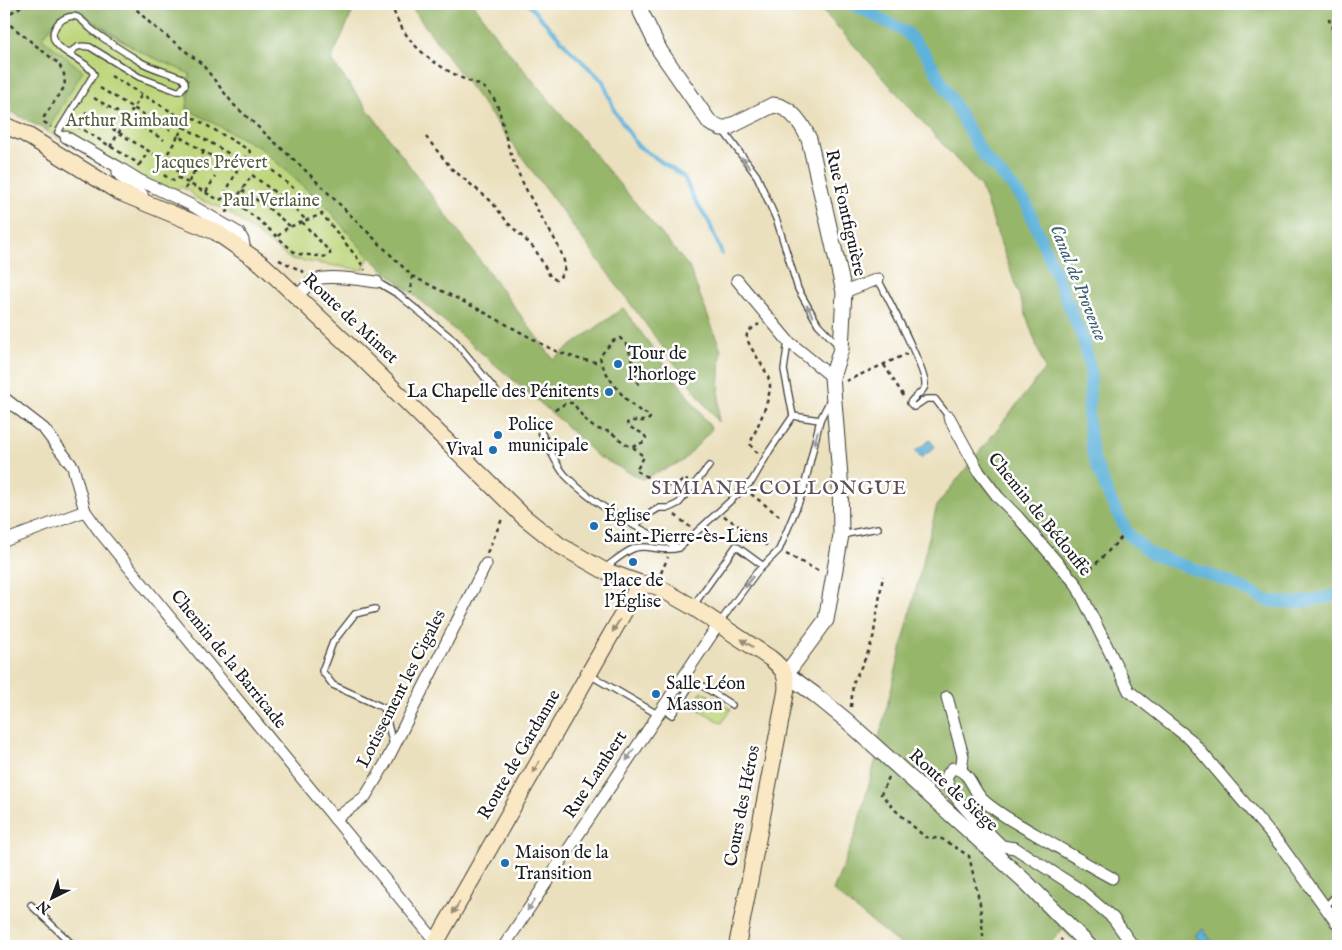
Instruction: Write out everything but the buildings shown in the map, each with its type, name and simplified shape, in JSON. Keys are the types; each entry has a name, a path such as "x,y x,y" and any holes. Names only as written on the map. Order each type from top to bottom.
{"main road":[{"name":"Route de Mimet","path":"4,125 25,134 119,192 216,232 241,249 262,264 360,356 524,517 559,546 603,570 639,583 656,586 693,607 770,658 785,673"},
{"name":"Route de Gardanne","path":"436,945 639,583"},
{"name":"Cours des Héros","path":"737,946 786,692 785,673"}],"street":[{"path":"641,4 641,12 660,52 705,118 710,123 721,128"},
{"name":"Rue Fontfiguière","path":"721,128 732,127 773,105 778,105 789,110 800,123 809,139 844,292 841,349 833,385"},
{"path":"62,135 118,168 180,199 239,233 244,240 244,245 241,249"},
{"path":"118,168 118,173 121,177 142,194 144,203"},
{"path":"297,297 310,283 319,279 354,278 373,282"},
{"path":"844,292 878,279"},
{"path":"737,280 788,341 833,385 840,476 841,535 826,620 785,673"},
{"name":"Chemin de la Barricade","path":"4,398 44,429 73,467 85,511 106,539 436,945"},
{"name":"Chemin de Bédouffe","path":"949,417 978,472 1076,584 1129,691 1192,740 1281,846 1338,925"},
{"path":"4,541 85,511"},
{"name":"Lotissement les Cigales","path":"335,819 365,797 394,747 486,564"},
{"name":"Rue Lambert","path":"504,946 718,625"},
{"name":"Route de Siège","path":"785,673 846,720 896,765 996,848 1028,884 1089,946"},
{"path":"947,697 963,756 961,769"},
{"path":"1112,878 1014,821 983,800 968,776 961,769 953,768 948,773 947,782 955,796 996,848 1015,848 1079,889 1113,918 1133,946"}],"lane":[{"path":"62,135 94,74 92,70 69,54 56,43 53,36 54,29 65,18 76,17 141,62 182,78 185,86 177,92 156,84 130,72 90,47 77,46 69,54"},
{"path":"721,128 757,176 777,221 798,289 818,324 841,349"},
{"path":"878,279 913,351 925,383 924,388 915,396"},
{"path":"373,282 400,295 455,341 496,391"},
{"path":"603,570 625,553 637,547 670,551 679,548 752,481 793,416 784,370 788,341"},
{"path":"718,625 762,565 779,550 803,492 820,420 833,385"},
{"name":"Chemin de Bédouffe","path":"915,396 910,403 911,406 917,407 926,398 931,398 939,402 949,417"},
{"path":"793,416 820,420"},
{"path":"545,424 541,432 565,475 590,496 634,526 679,548"},
{"path":"634,526 659,508 669,508 680,503 710,466"},
{"path":"841,535 878,528"},
{"path":"693,607 736,546 762,565"},
{"path":"374,609 355,614 333,642 322,671 333,685 384,708 394,747"},
{"path":"588,675 659,711 672,715 690,686 694,683 732,705"},
{"path":"1325,907 1338,893"},
{"path":"32,905 74,946"}],"path":[{"path":"25,4 4,18 59,64 64,74 65,86 44,117 44,122 62,135"},
{"path":"132,4 150,23 202,64 234,105 303,168 412,276 553,350 601,364 607,370 610,380 614,385 637,410 648,414 650,418 647,421 630,420 627,423 629,427 644,434 646,438 644,442 632,447"},
{"path":"392,4 398,19 418,50 434,62 466,80 482,86 492,95 498,107 515,164 540,215 556,240 565,263 564,272 560,277 556,280 550,276 534,249 508,223 491,202 452,169 426,137"},
{"path":"1338,23 1330,20 1338,44"},
{"path":"111,76 177,115"},
{"path":"100,88 170,130"},
{"path":"102,158 142,94"},
{"path":"94,98 164,140"},
{"path":"85,112 155,156"},
{"path":"179,178 174,181 158,172 189,118 192,117 250,152 243,162 184,127"},
{"path":"178,136 237,171 222,199 219,200 179,178"},
{"path":"180,199 194,172 200,170 199,162 204,151"},
{"path":"138,164 149,152"},
{"path":"260,160 309,200 322,214 359,260 373,282"},
{"path":"163,162 180,172 179,178"},
{"path":"194,172 191,169 191,164 199,162"},
{"path":"302,222 330,252 330,256 294,252 278,236 234,202 252,175 285,200 306,220"},
{"path":"206,192 215,177"},
{"path":"242,190 266,206 291,227"},
{"path":"278,236 291,227 322,214"},
{"path":"272,255 319,279"},
{"path":"410,303 412,276"},
{"path":"766,458 754,450 750,444 769,395 770,383 766,371 747,342 747,335 750,330 768,318"},
{"path":"601,364 600,356 613,341 620,338 628,346 639,387"},
{"path":"833,385 884,365 913,351"},
{"path":"884,365 903,395 915,396"},
{"path":"555,410 566,403 573,403 590,424 597,429 607,430 625,445 632,447 644,458 636,471 674,488 684,479 690,482 691,490"},
{"path":"744,488 789,524"},
{"path":"486,564 485,558 510,502"},
{"path":"669,508 687,525 698,532"},
{"path":"719,512 772,548 833,578"},
{"path":"1076,584 1122,538"},
{"path":"656,586 670,551"},
{"path":"846,720 851,711 853,683 873,638 883,576"},
{"path":"896,765 886,781 881,794 894,810 925,837 942,839 969,856 980,904 984,946"}],"green space":[{"path":"4,4 356,4 331,60 553,359 623,308 712,429 683,461 642,479 597,456 559,419 369,257 327,208 262,149 187,109 190,74 141,52 83,15 76,13 65,16 55,23 42,38 83,71 47,131 4,108"},
{"path":"409,4 474,4 498,39 689,267 721,350 718,422"},
{"path":"817,4 1338,4 1338,946 1079,946 878,742 937,505 1045,369 981,187"},
{"path":"77,13 141,52 191,74 187,109 262,149 327,208 369,257 363,270 290,259 226,210 196,198 189,190 181,187 175,190 126,171 77,148 47,131 82,72 42,38 60,19"},
{"path":"702,691 731,709 722,723 693,706"},
{"path":"877,755 952,820 1063,928 1048,946 902,946 833,891 855,835"}],"water":[{"path":"930,440 935,447 921,458 915,451"},
{"path":"1203,929 1214,945 1203,946 1195,935"}],"waterway":[{"path":"528,4 573,53 603,81 615,112 638,146 684,177 694,199 709,222 722,254"},
{"name":"Canal de Provence","path":"852,4 906,32 927,56 983,155 1026,203 1083,339 1091,373 1088,420 1093,456 1110,499 1129,535 1151,554 1227,581 1268,601 1296,603 1338,595"}],"place":[{"name":"Tour de l'horloge","path":"618,364"},
{"name":"La Chapelle des Pénitents","path":"609,392"},
{"name":"Police municipale","path":"498,435"},
{"name":"Vival","path":"493,450"},
{"name":"Église Saint-Pierre-ès-Liens","path":"594,526"},
{"name":"Place de l'Église","path":"633,562"},
{"name":"Salle Léon Masson","path":"656,694"},
{"name":"Maison de la Transition","path":"505,863"}],"district":[{"name":"SIMIANE-COLLONGUE","path":"779,488"}],"park label":[{"name":"Arthur Rimbaud","path":"127,121"},
{"name":"Jacques Prévert","path":"211,163"},
{"name":"Paul Verlaine","path":"271,201"}]}
